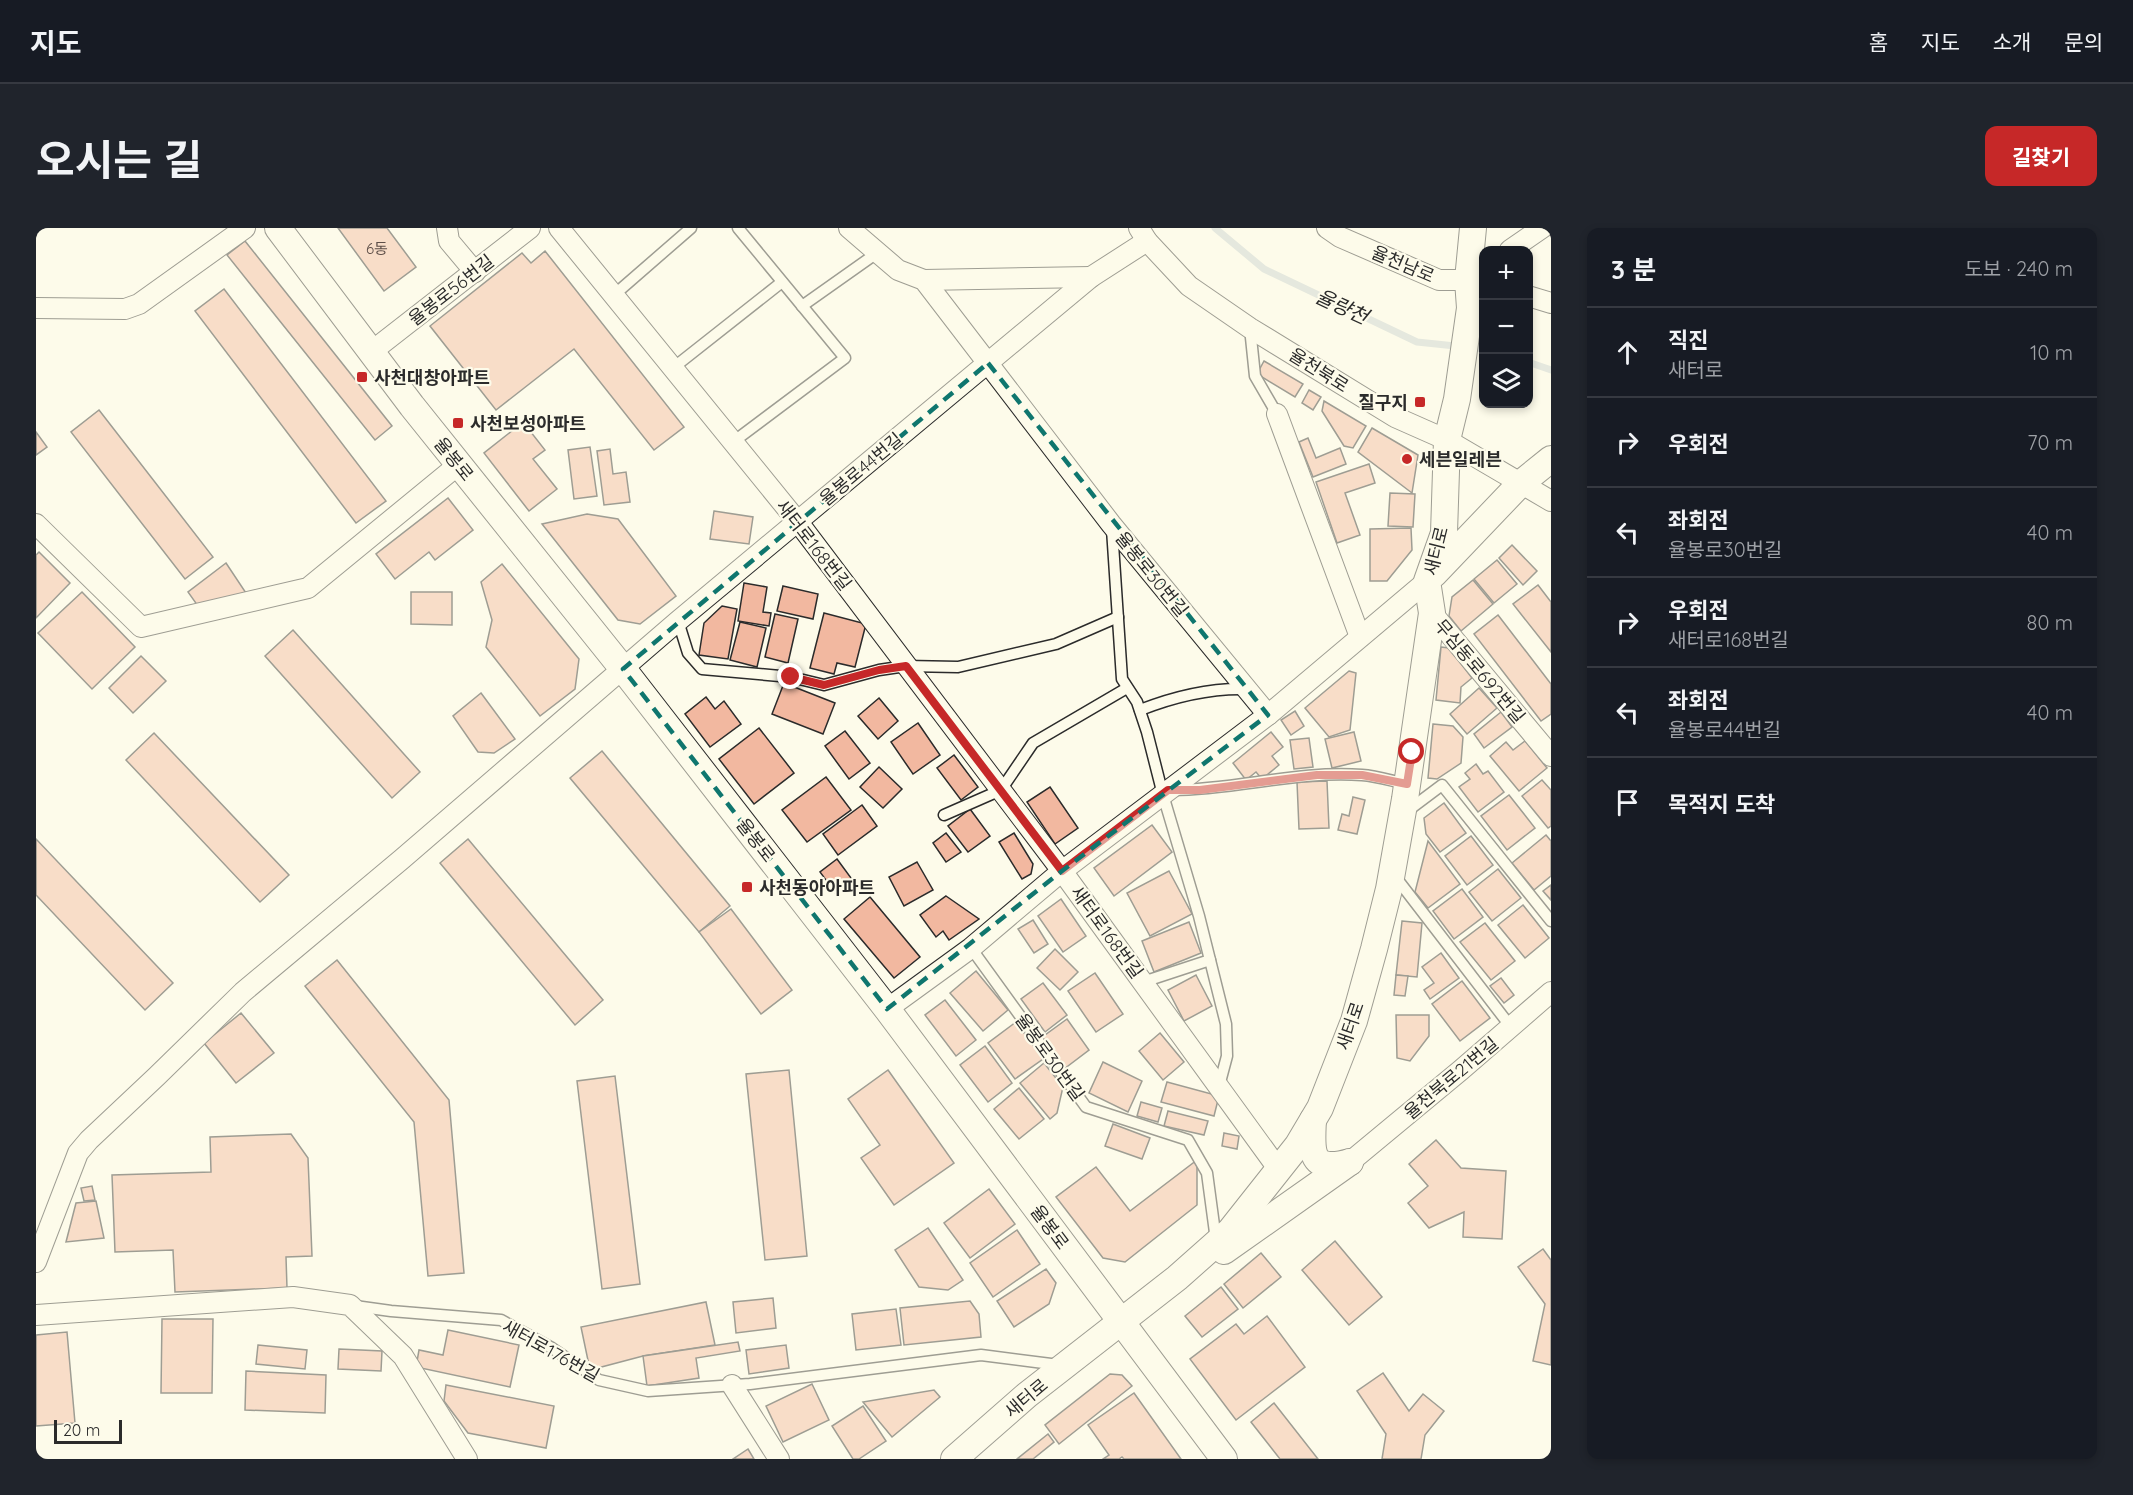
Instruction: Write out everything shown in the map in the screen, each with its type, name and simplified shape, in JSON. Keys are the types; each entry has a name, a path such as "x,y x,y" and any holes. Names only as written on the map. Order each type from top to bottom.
{"street":[{"path":"36,308 125,309 139,304 246,228"},
{"name":"율봉로","path":"278,228 458,465 623,669 888,1009 1224,1459"},
{"path":"447,228 449,241 475,272"},
{"name":"율봉로56번길","path":"372,352 530,228"},
{"name":"새터로168번길","path":"560,228 798,522 1062,871 1279,1170"},
{"path":"849,228 898,270 924,280 1091,277"},
{"name":"율천남로","path":"1327,228 1340,237 1439,280 1478,278"},
{"name":"새터로","path":"954,1459 1027,1395 1153,1297 1230,1231 1279,1170 1320,1108 1354,1021 1392,872 1402,815 1432,613 1427,581 1444,532 1447,440 1457,399 1470,308 1478,278 1473,228"},
{"path":"1516,246 1542,228"},
{"name":"율봉로44번길","path":"36,1262 78,1153 88,1140 158,1076 243,992 678,621 1143,234"},
{"name":"율천북로","path":"1143,234 1189,286 1250,328 1395,417 1447,440 1551,501"},
{"path":"924,280 1111,524"},
{"path":"1533,298 1551,303"},
{"path":"1277,414 1360,638"},
{"path":"888,1009 971,948 1062,871 1268,715 1427,581 1520,484 1551,459"},
{"path":"36,524 141,627 308,588 458,465"},
{"name":"율봉로30번길","path":"1111,524 1268,715"},
{"name":"무심동로692번길","path":"1432,613 1551,756"},
{"name":"율천북로21번길","path":"1350,1162 1551,992"},
{"path":"1313,1120 1312,1152 1317,1160 1325,1166 1334,1167 1350,1162"},
{"path":"1153,1297 1241,1240 1350,1162"},
{"name":"새터로176번길","path":"36,1315 293,1297 350,1305"},
{"path":"350,1305 403,1356 467,1459"},
{"path":"732,1385 779,1459"}],"lane":[{"path":"614,295 691,228"},
{"path":"733,442 845,358 738,228"},
{"path":"802,306 877,253"},
{"path":"674,368 782,282"},
{"path":"1250,328 1255,376 1277,414"},
{"name":"율봉로30번길","path":"1111,524 1122,679 1137,702 1147,732 1199,916 1226,1024 1227,1056 1218,1087"},
{"path":"678,621 688,653 702,669 791,677 824,685 879,670 906,666 958,667 1056,644 1118,617"},
{"path":"944,815 1001,790 1033,743 1127,688"},
{"path":"1140,710 1161,702 1224,688 1247,689"},
{"path":"1165,793 1317,775 1362,775 1407,784"},
{"path":"1402,815 1442,785 1551,921"},
{"path":"1392,872 1511,1027"},
{"name":"율봉로30번길","path":"971,948 1086,1107 1188,1140 1207,1173 1216,1244"},
{"path":"1143,982 1210,960"},
{"name":"새터로176번길","path":"350,1305 391,1311 501,1320 552,1348 599,1380 648,1391 732,1385 981,1355 1065,1366"}],"highlighted area":[{"path":"988,363 1268,715 1062,871 887,1009 623,669"}],"building":[{"path":"338,228 387,228 416,267 384,291"},
{"path":"245,241 392,426 375,440 227,255"},
{"path":"545,251 684,427 654,450 574,349 496,410 430,326 522,253 531,263"},
{"path":"224,289 386,501 356,523 195,311"},
{"path":"1264,361 1303,384 1295,397 1257,374"},
{"path":"1309,390 1321,397 1313,410 1302,403"},
{"path":"1324,401 1366,426 1353,448 1344,446 1322,411"},
{"path":"99,410 213,557 185,579 71,432"},
{"path":"523,422 545,450 533,459 557,489 529,511 484,453"},
{"path":"1372,428 1418,455 1412,493 1358,452"},
{"path":"36,432 47,447 36,455"},
{"path":"1308,438 1316,458 1340,448 1346,464 1313,477 1299,442"},
{"path":"590,447 597,496 574,499 568,450"},
{"path":"610,449 613,474 626,472 630,502 604,505 597,451"},
{"path":"1369,464 1375,483 1345,493 1360,535 1337,543 1316,482"},
{"path":"1390,493 1415,494 1413,527 1388,526"},
{"path":"448,498 473,530 435,560 429,552 395,579 376,554"},
{"path":"714,511 753,517 749,544 710,539"},
{"path":"587,514 618,519 676,596 640,624 618,620 542,524"},
{"path":"1411,528 1412,550 1387,581 1370,581 1370,529"},
{"path":"1512,545 1537,571 1523,585 1499,558"},
{"path":"39,552 70,583 36,618 36,555"},
{"path":"1497,560 1517,584 1494,603 1474,579"},
{"path":"226,563 248,596 200,609 188,592"},
{"path":"502,564 579,659 575,689 540,716 486,647 492,620 481,582"},
{"path":"1473,580 1493,604 1461,631 1449,616 1452,597"},
{"path":"744,583 767,587 763,612 771,613 769,626 738,621"},
{"path":"1538,585 1551,602 1551,652 1513,604"},
{"path":"783,586 818,594 813,619 777,611"},
{"path":"82,592 135,647 92,689 38,633"},
{"path":"411,592 452,592 452,625 411,624"},
{"path":"722,606 737,609 728,659 699,655 704,623"},
{"path":"824,613 866,624 855,667 837,663 834,674 810,668"},
{"path":"775,614 798,619 788,663 765,657"},
{"path":"1498,615 1551,684 1551,714 1541,721 1474,634"},
{"path":"740,622 766,628 757,667 730,660"},
{"path":"293,630 420,772 392,798 265,656"},
{"path":"1441,647 1449,648 1472,678 1461,687 1460,703 1436,700"},
{"path":"141,656 166,681 133,713 109,688"},
{"path":"1349,671 1356,673 1350,730 1329,737 1305,708"},
{"path":"784,683 835,703 823,734 772,714"},
{"path":"1479,688 1497,708 1467,734 1450,714"},
{"path":"481,693 515,739 494,753 478,752 453,716"},
{"path":"706,697 715,709 724,701 741,724 710,747 685,714"},
{"path":"879,698 898,721 878,739 858,716"},
{"path":"1295,711 1304,726 1291,735 1281,720"},
{"path":"1501,712 1512,727 1484,748 1474,734"},
{"path":"918,723 940,755 913,774 891,742"},
{"path":"1433,724 1453,726 1463,737 1461,763 1437,779 1428,778"},
{"path":"759,728 794,773 754,804 719,759"},
{"path":"845,731 870,763 849,779 825,746"},
{"path":"1271,732 1283,747 1272,756 1279,765 1262,779 1256,772 1246,780 1233,763"},
{"path":"1354,732 1361,761 1332,768 1325,739"},
{"path":"154,733 289,875 260,902 126,760"},
{"path":"1309,738 1313,767 1294,769 1290,740"},
{"path":"1525,741 1547,768 1519,791 1490,756 1506,742 1513,750"},
{"path":"602,751 730,906 699,932 570,778"},
{"path":"954,755 978,787 961,800 937,768"},
{"path":"1476,764 1483,774 1488,771 1504,792 1478,812 1459,787 1470,779 1465,773"},
{"path":"879,767 902,789 883,808 860,787"},
{"path":"826,777 851,810 807,842 782,810"},
{"path":"1542,780 1551,790 1551,826 1548,828 1522,796"},
{"path":"1327,781 1329,828 1299,829 1297,782"},
{"path":"1050,787 1078,828 1055,844 1027,802"},
{"path":"1509,795 1535,828 1507,850 1481,816"},
{"path":"1353,797 1365,800 1357,834 1338,830 1342,814 1349,816"},
{"path":"1444,803 1466,833 1440,852 1426,834 1424,818"},
{"path":"862,805 877,826 838,855 823,834"},
{"path":"970,809 990,836 968,852 948,826"},
{"path":"1152,825 1172,852 1114,896 1094,868"},
{"path":"946,833 961,852 946,862 933,843"},
{"path":"1014,833 1033,864 1031,874 1022,879 999,842"},
{"path":"1546,835 1551,841 1551,876 1534,890 1512,863"},
{"path":"1471,836 1493,865 1467,885 1445,856"},
{"path":"36,839 173,983 145,1010 36,895"},
{"path":"468,839 603,1000 575,1025 440,863"},
{"path":"1428,841 1460,884 1428,908 1415,892"},
{"path":"837,859 854,882 837,895 820,872"},
{"path":"917,862 933,890 904,906 889,877"},
{"path":"1498,869 1521,898 1492,921 1469,892"},
{"path":"1169,871 1192,914 1150,936 1127,893"},
{"path":"1551,885 1551,900 1543,891"},
{"path":"1462,889 1483,917 1454,939 1433,911"},
{"path":"946,896 979,919 949,940 943,931 936,937 920,915"},
{"path":"870,897 920,957 894,978 844,919"},
{"path":"1061,899 1086,936 1063,952 1038,916"},
{"path":"1523,905 1549,938 1525,958 1498,925"},
{"path":"731,909 792,990 761,1014 699,932"},
{"path":"1033,920 1048,944 1034,953 1018,929"},
{"path":"1402,921 1422,923 1417,977 1396,975"},
{"path":"1189,922 1201,953 1154,972 1142,941"},
{"path":"1485,923 1515,961 1491,980 1460,942"},
{"path":"1055,949 1078,972 1060,990 1037,968"},
{"path":"1441,953 1459,978 1430,999 1424,990 1434,983 1422,967"},
{"path":"337,960 449,1100 464,1273 428,1276 414,1122 305,986"},
{"path":"976,971 1008,1010 983,1031 950,993"},
{"path":"1095,973 1123,1014 1096,1032 1068,991"},
{"path":"1196,975 1212,1006 1184,1021 1168,990"},
{"path":"1396,975 1408,976 1405,996 1394,995"},
{"path":"1501,978 1514,995 1504,1003 1490,986"},
{"path":"1462,981 1490,1018 1460,1041 1432,1004"},
{"path":"1043,983 1067,1015 1045,1032 1021,999"},
{"path":"945,1000 976,1040 956,1056 925,1015"},
{"path":"241,1013 274,1053 236,1083 204,1043"},
{"path":"1396,1015 1429,1015 1429,1036 1410,1061 1397,1058"},
{"path":"1067,1019 1089,1050 1064,1069 1041,1038"},
{"path":"1016,1022 1043,1059 1015,1079 988,1043"},
{"path":"1160,1033 1184,1062 1163,1080 1139,1051"},
{"path":"985,1046 1012,1083 988,1102 960,1065"},
{"path":"1103,1062 1142,1081 1128,1112 1089,1093"},
{"path":"1044,1063 1063,1087 1057,1113 1050,1119 1020,1083"},
{"path":"789,1070 807,1256 765,1260 746,1074"},
{"path":"888,1070 954,1163 894,1205 861,1158 880,1145 848,1099"},
{"path":"615,1076 640,1284 602,1289 577,1081"},
{"path":"1167,1082 1219,1096 1214,1116 1161,1102"},
{"path":"1019,1088 1044,1119 1019,1139 994,1109"},
{"path":"1141,1102 1162,1108 1158,1122 1137,1116"},
{"path":"1168,1111 1208,1121 1204,1135 1164,1126"},
{"path":"1113,1124 1150,1138 1142,1159 1105,1146"},
{"path":"1224,1133 1239,1136 1237,1149 1222,1146"},
{"path":"291,1134 308,1158 312,1256 286,1257 287,1288 175,1292 173,1250 115,1252 112,1175 211,1172 210,1137"},
{"path":"1436,1140 1461,1168 1506,1171 1502,1239 1463,1237 1464,1212 1429,1228 1408,1203 1428,1186 1409,1164"},
{"path":"1197,1160 1197,1205 1125,1262 1103,1258 1056,1197 1096,1167 1130,1211"},
{"path":"92,1186 95,1200 84,1201 81,1188"},
{"path":"989,1189 1015,1224 970,1258 944,1223"},
{"path":"96,1201 104,1238 66,1242 76,1203"},
{"path":"928,1228 963,1280 948,1290 919,1287 895,1250"},
{"path":"1017,1230 1040,1264 993,1297 970,1263"},
{"path":"1335,1241 1382,1297 1349,1325 1302,1270"},
{"path":"1543,1249 1551,1260 1551,1365 1533,1361 1545,1304 1518,1267"},
{"path":"1261,1253 1281,1277 1243,1308 1224,1284"},
{"path":"1046,1269 1056,1283 1049,1304 1014,1327 997,1301"},
{"path":"1221,1287 1238,1309 1202,1337 1185,1316"},
{"path":"773,1298 776,1328 736,1333 733,1302"},
{"path":"970,1301 979,1314 981,1337 904,1345 900,1308"},
{"path":"706,1302 715,1345 643,1356 590,1370 581,1327"},
{"path":"896,1309 901,1345 856,1350 852,1314"},
{"path":"1267,1316 1305,1367 1236,1420 1190,1359 1236,1324 1244,1334"},
{"path":"162,1319 213,1319 212,1393 161,1393"},
{"path":"448,1330 519,1345 510,1387 416,1367 419,1350 443,1355"},
{"path":"67,1332 75,1423 36,1426 36,1335"},
{"path":"738,1342 740,1351 696,1358 699,1378 647,1386 643,1356"},
{"path":"258,1345 307,1350 305,1369 256,1364"},
{"path":"786,1345 789,1368 749,1374 746,1350"},
{"path":"339,1349 382,1351 381,1371 338,1369"},
{"path":"246,1371 326,1375 325,1413 245,1410"},
{"path":"1383,1373 1409,1411 1423,1394 1444,1411 1425,1435 1421,1459 1382,1459 1386,1434 1357,1391"},
{"path":"1110,1374 1122,1375 1132,1386 1059,1444 1045,1425"},
{"path":"812,1384 829,1420 783,1442 766,1406"},
{"path":"446,1385 554,1406 546,1448 468,1433 444,1401"},
{"path":"934,1390 940,1397 892,1437 863,1402"},
{"path":"1134,1393 1181,1459 1124,1459 1122,1457 1103,1459 1109,1455 1088,1425"},
{"path":"1274,1403 1318,1459 1280,1459 1251,1422"},
{"path":"863,1406 886,1441 859,1459 853,1459 832,1426"},
{"path":"1048,1434 1054,1442 1033,1459 1017,1459"},
{"path":"748,1449 754,1459 733,1459"}],"waterway":[{"name":"율량천","path":"1215,228 1264,269 1417,342 1479,348"},
{"name":"율량천","path":"1533,364 1551,370"}],"place":[{"name":"사천대창아파트","path":"362,377"},
{"name":"질구지","path":"1420,402"},
{"name":"사천보성아파트","path":"458,423"},
{"name":"세븐일레븐","path":"1407,459"},
{"name":"사천동아아파트","path":"747,887"}],"route":[{"path":"791,677 824,685 879,670 906,666 1062,871 1168,790 1200,790 1317,775 1362,775 1407,784 1412,752"}]}
